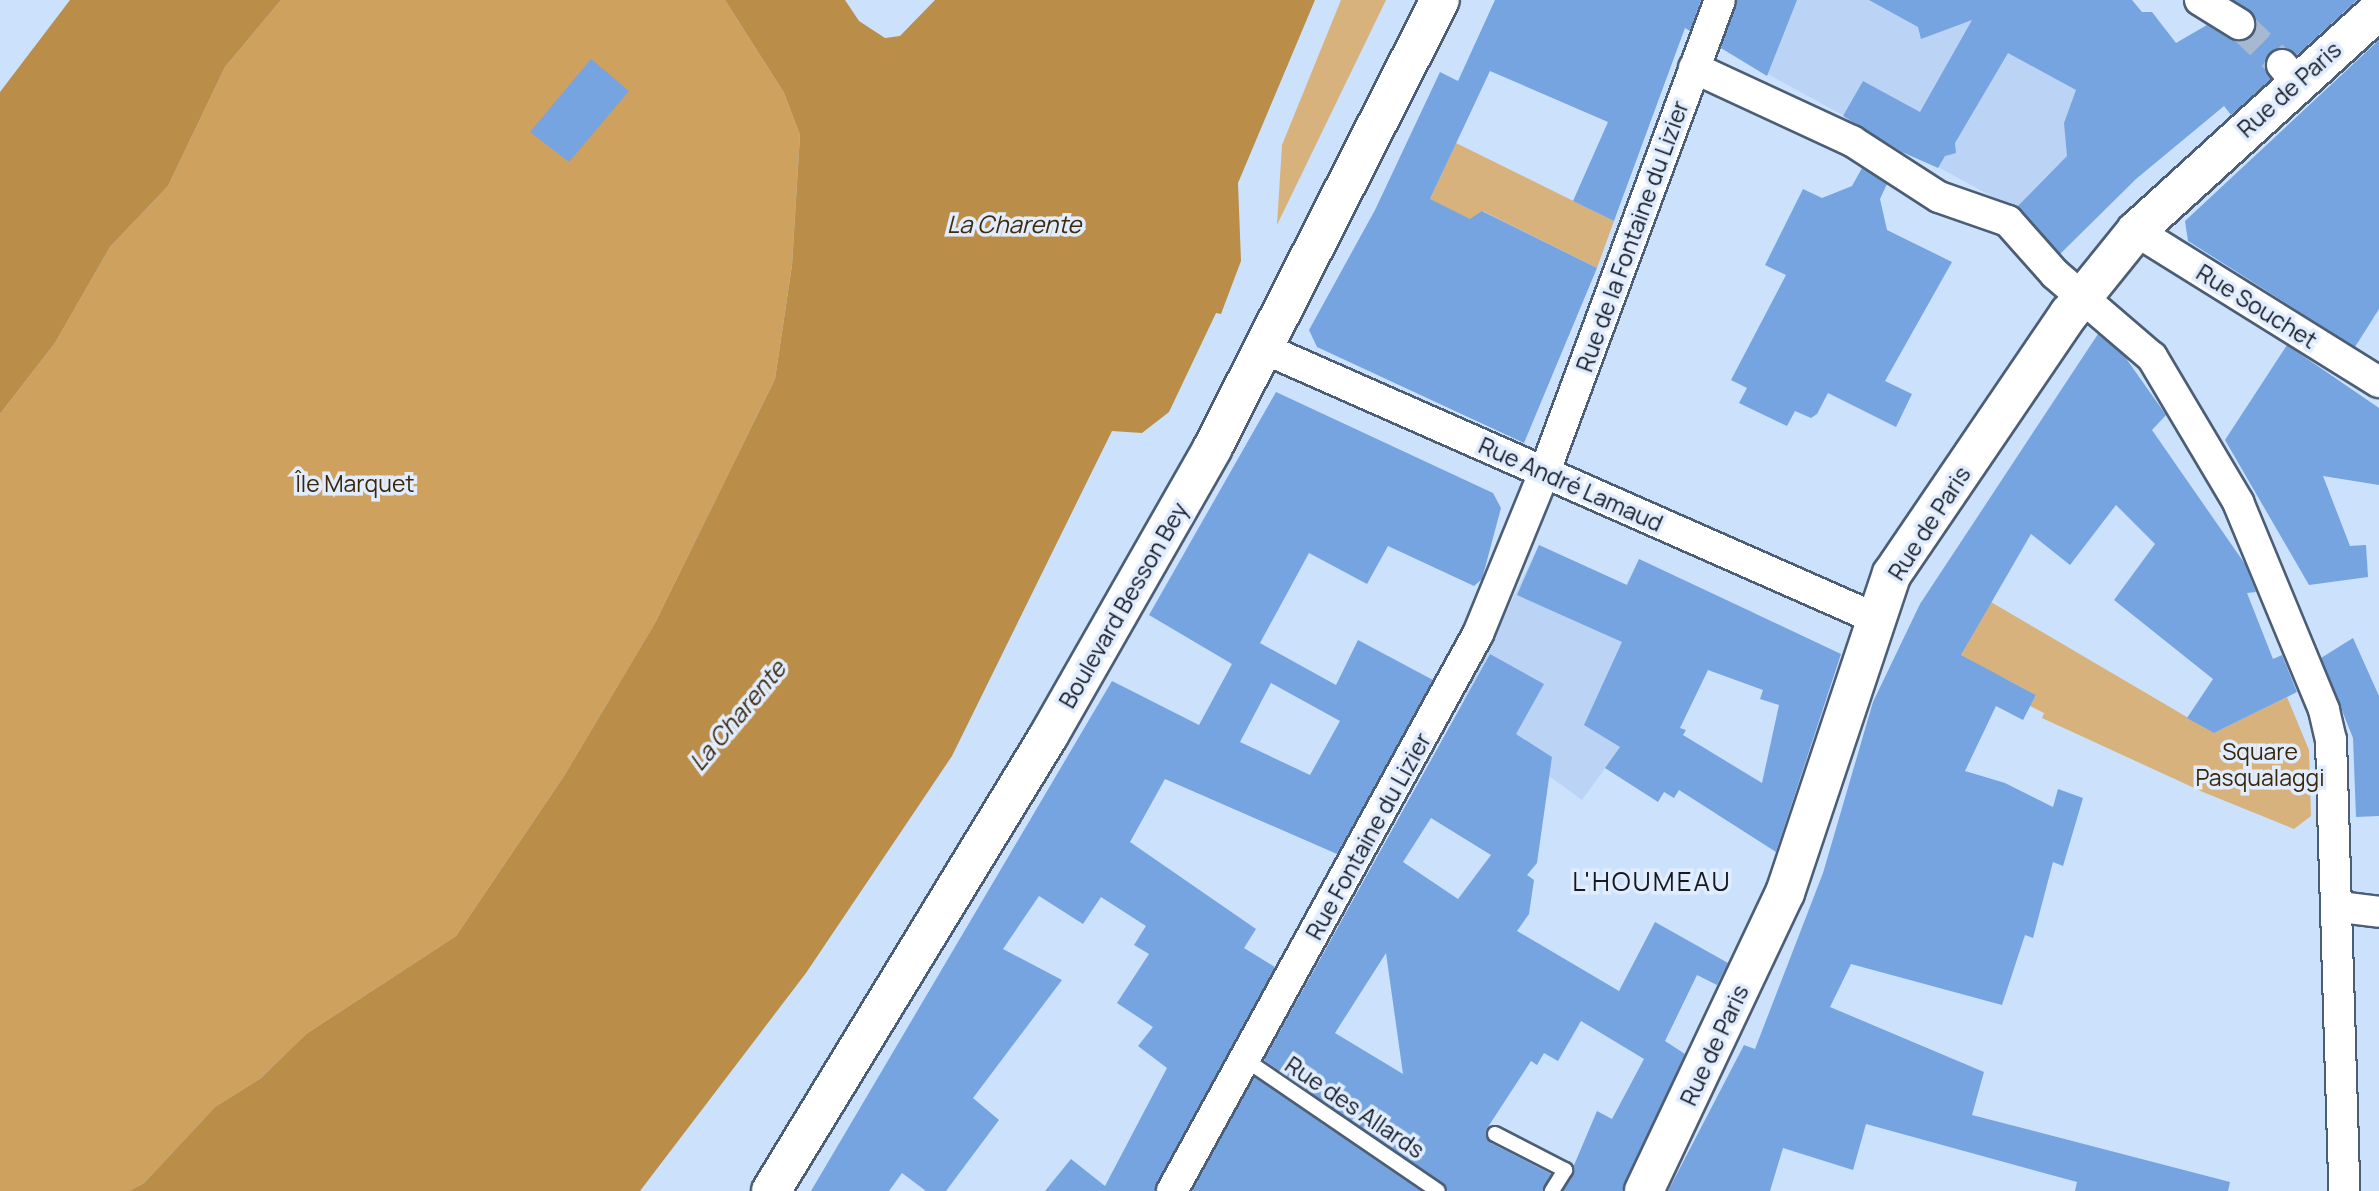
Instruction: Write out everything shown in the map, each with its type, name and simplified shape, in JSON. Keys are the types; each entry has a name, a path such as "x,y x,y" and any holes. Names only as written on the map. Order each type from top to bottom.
{"street":[{"name":"Boulevard Besson Bey","path":"771,1191 1049,736 1265,349 1440,0"},
{"name":"Rue de la Fontaine du Lizier","path":"1545,471 1720,0"},
{"path":"2200,0 2239,24"},
{"name":"Rue de Paris","path":"1644,1191 1785,894 1892,574 2082,297 2136,231 2290,74 2379,10"},
{"path":"1694,68 1852,141 1939,197 2008,221 2082,297 2152,358 2257,543 2331,740 2340,907 2344,1191"},
{"name":"Rue Souchet","path":"2136,231 2379,382"},
{"name":"Rue André Lamaud","path":"1265,349 1877,619"},
{"name":"Rue Fontaine du Lizier","path":"1172,1191 1478,634 1545,471"},
{"path":"2340,907 2379,912"}],"lane":[{"name":"Rue des Allards","path":"1246,1060 1438,1191"},
{"path":"1495,1134 1565,1170 1552,1191"}],"shaded area":[{"path":"1738,0 2043,0 2106,153 2136,179 2060,254 2015,209 1720,48"},
{"path":"1539,545 1626,585 1639,559 1755,613 1740,653 1721,645 1619,749 1582,800 1549,776 1552,757 1463,700"}],"green space":[{"name":"Île Marquet","path":"281,0 725,0 784,93 800,135 792,265 775,379 655,623 564,776 456,936 306,1034 261,1078 215,1107 144,1183 129,1191 0,1191 0,414 55,343 110,247 168,186 225,67"},
{"path":"1341,0 1386,0 1277,225 1282,145"},
{"path":"1456,143 1614,221 1597,268 1483,211 1475,222 1425,210"},
{"name":"Square Pasqualaggi","path":"1991,602 2214,733 2287,697 2309,750 2311,816 2294,829 2203,792 2042,718 2044,713 2030,706 2036,695 2004,678 1956,664"}],"water":[{"path":"70,0 281,0 225,67 168,186 110,247 55,343 0,414 0,92"},
{"name":"La Charente","path":"725,0 845,0 859,21 885,38 900,36 935,0 1315,0 1238,183 1241,261 1221,314 1216,313 1169,412 1142,433 1112,431 952,756 806,973 640,1191 129,1191 144,1183 215,1107 261,1078 306,1034 456,936 564,776 655,623 775,379 792,265 800,135 784,93"}],"building":[{"path":"1495,0 1701,0 1690,31 1685,28 1614,221 1573,201 1608,122 1490,71 1430,199 1470,219 1482,211 1597,268 1524,443 1317,347 1309,330 1375,210 1440,72 1458,81"},
{"path":"1737,0 1797,0 1767,76 1721,48"},
{"path":"1869,0 2132,0 2142,12 2152,12 2176,43 2207,25 2230,39 2248,39 2254,33 2255,16 2233,0 2357,0 2297,55 2287,48 2271,52 2265,68 2271,79 2231,115 2224,106 2136,179 2060,254 2017,207 2067,156 2064,123 2076,90 2008,53 1955,143 1956,153 1945,156 1938,168 1902,152 1843,116 1863,81 1920,112 1972,20 1921,39 1918,27"},
{"path":"2379,40 2379,309 2355,347 2188,241 2185,221"},
{"path":"591,59 629,91 569,162 530,132"},
{"path":"1862,168 1887,184 1880,199 1887,230 1952,262 1885,381 1912,394 1896,427 1828,393 1817,414 1811,418 1795,411 1787,426 1739,403 1747,388 1731,380 1786,275 1765,265 1803,189 1822,198 1852,186"},
{"path":"2098,334 2125,357 2166,415 2152,430 2245,564 2256,592 2247,593 2273,659 2282,655 2297,692 2214,733 2187,718 2213,679 2114,600 2155,544 2116,505 2070,565 2031,534 1961,655 2036,695 2023,720 1996,706 1965,771 2005,783 2053,807 2058,789 2083,798 2063,866 2053,862 2033,938 2025,935 2002,1005 1851,964 1830,1007 1984,1072 1972,1115 2230,1182 2228,1191 2075,1191 2077,1182 1866,1124 1853,1170 1783,1148 1770,1191 1668,1191 1744,1045 1755,1049 1823,873 1873,702 1920,604"},
{"path":"2287,345 2379,408 2379,485 2323,476 2350,546 2366,545 2368,577 2309,585 2225,440"},
{"path":"1276,392 1493,493 1501,508 1482,579 1474,586 1388,546 1367,584 1309,553 1260,643 1336,685 1358,640 1433,680 1337,854 1165,779 1130,842 1256,929 1244,948 1275,967 1155,1191 1045,1191 1071,1159 1105,1186 1167,1068 1138,1046 1153,1027 1117,1003 1149,954 1134,945 1146,926 1101,897 1083,924 1039,896 1003,949 1062,980 973,1098 999,1120 946,1191 926,1191 902,1173 889,1191 811,1191 1112,681 1199,725 1232,664 1149,615","holes":["1271,683 1340,721 1310,775 1240,742"]},
{"path":"1539,545 1627,585 1639,559 1841,654 1776,852 1679,790 1674,798 1664,792 1658,802 1605,768 1620,747 1584,725 1622,642 1517,595","holes":["1708,670 1763,690 1760,699 1779,705 1762,783 1683,735 1686,730 1680,728"]},
{"path":"2353,638 2379,696 2379,816 2356,817 2353,738 2321,658"},
{"path":"1490,654 1544,684 1516,734 1552,757 1537,863 1527,875 1534,880 1529,914 1517,931 1619,991 1655,922 1728,963 1717,985 1697,975 1665,1041 1685,1054 1622,1191 1563,1191 1597,1111 1612,1119 1644,1059 1581,1021 1558,1061 1544,1053 1537,1065 1531,1061 1486,1130 1491,1143 1551,1174 1542,1191 1448,1191 1264,1060","holes":["1431,818 1491,855 1458,899 1403,862","1386,953 1403,1074 1335,1033"]},
{"path":"1254,1077 1421,1191 1192,1191"}],"tunnel":[{"path":"2239,24 2282,65"}],"district":[{"name":"L'HOUMEAU","path":"1652,882"}]}
